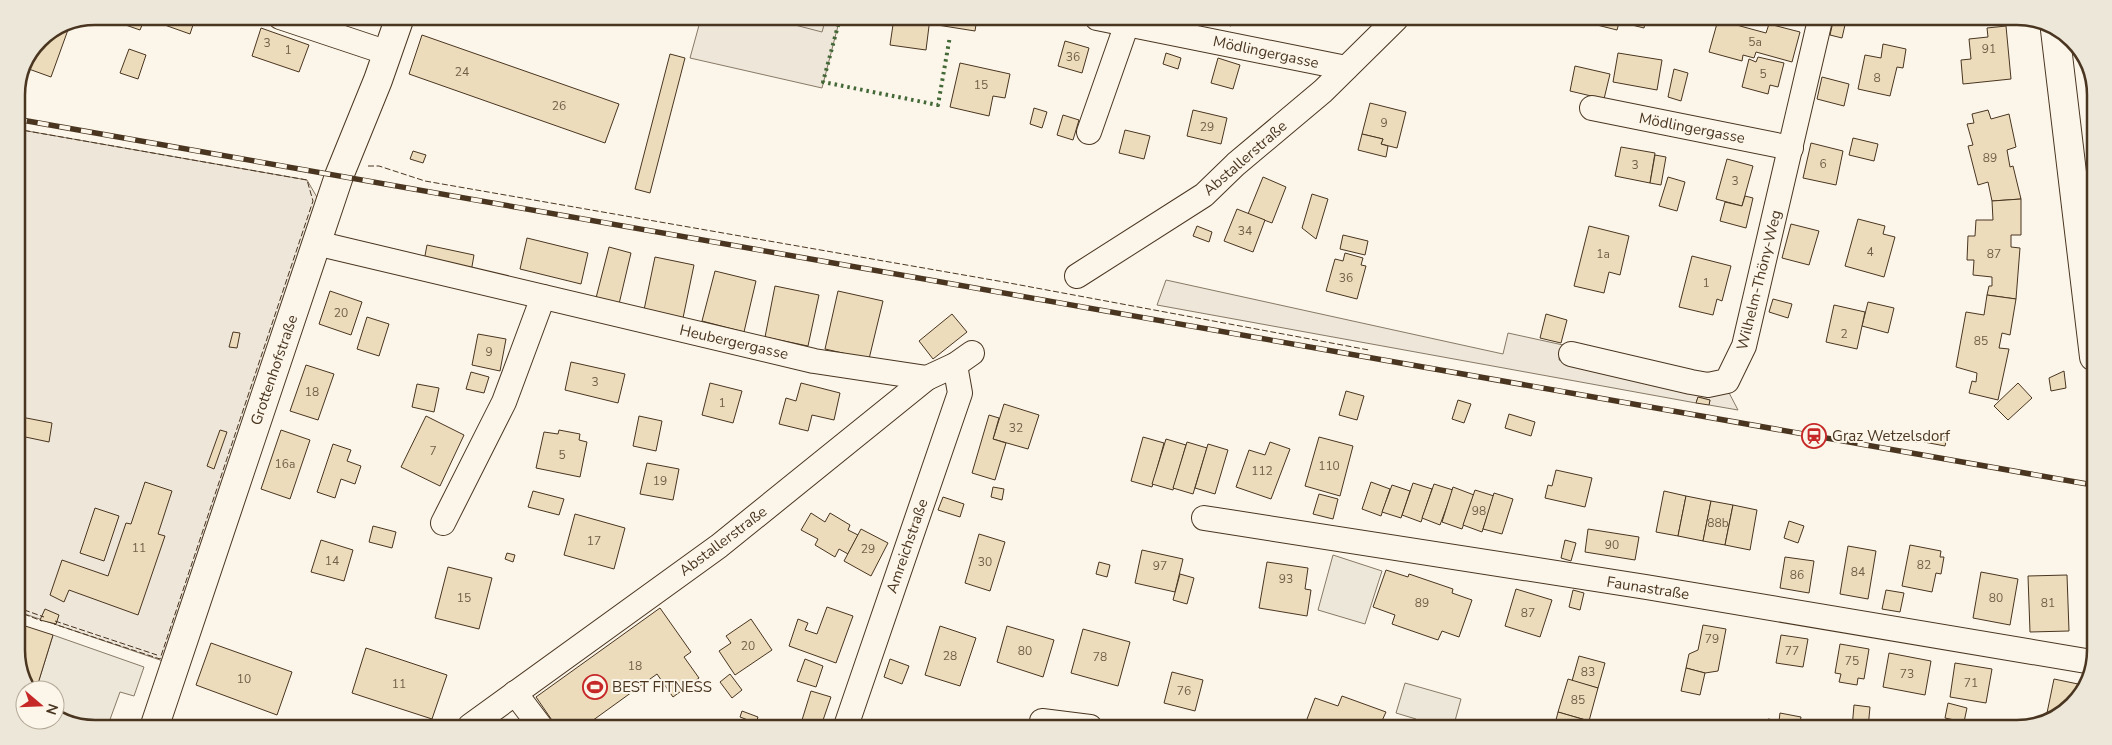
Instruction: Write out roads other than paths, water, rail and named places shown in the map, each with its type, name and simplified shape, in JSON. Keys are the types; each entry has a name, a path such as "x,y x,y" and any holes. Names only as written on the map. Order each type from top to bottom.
{"main road":[{"name":"Grottenhofstraße","path":"157,720 339,176 397,25"},
{"path":"2056,37 2087,298"}],"street":[{"path":"305,25 388,52"},
{"path":"1089,132 1127,25"},
{"name":"Mödlingergasse","path":"1147,25 1346,68"},
{"name":"Abstallerstraße","path":"1077,276 1204,195 1346,68 1390,25"},
{"name":"Wilhelm-Thöny-Weg","path":"1571,354 1708,385 1727,381 1744,346 1792,148 1819,25"},
{"name":"Mödlingergasse","path":"1592,108 1792,148"},
{"name":"Heubergergasse","path":"316,243 814,361 927,378"},
{"path":"443,523 504,402 543,297"},
{"name":"Abstallerstraße","path":"478,720 719,546 927,378 963,359"},
{"name":"Amreichstraße","path":"848,720 960,393 963,359"},
{"name":"Faunastraße","path":"1204,518 1655,588 2086,661"},
{"path":"515,693 535,720"}],"railway":[{"path":"25,121 2087,484"}],"place":[{"name":"Graz Wetzelsdorf","path":"1814,436"},
{"name":"BEST FITNESS","path":"595,687"}]}
